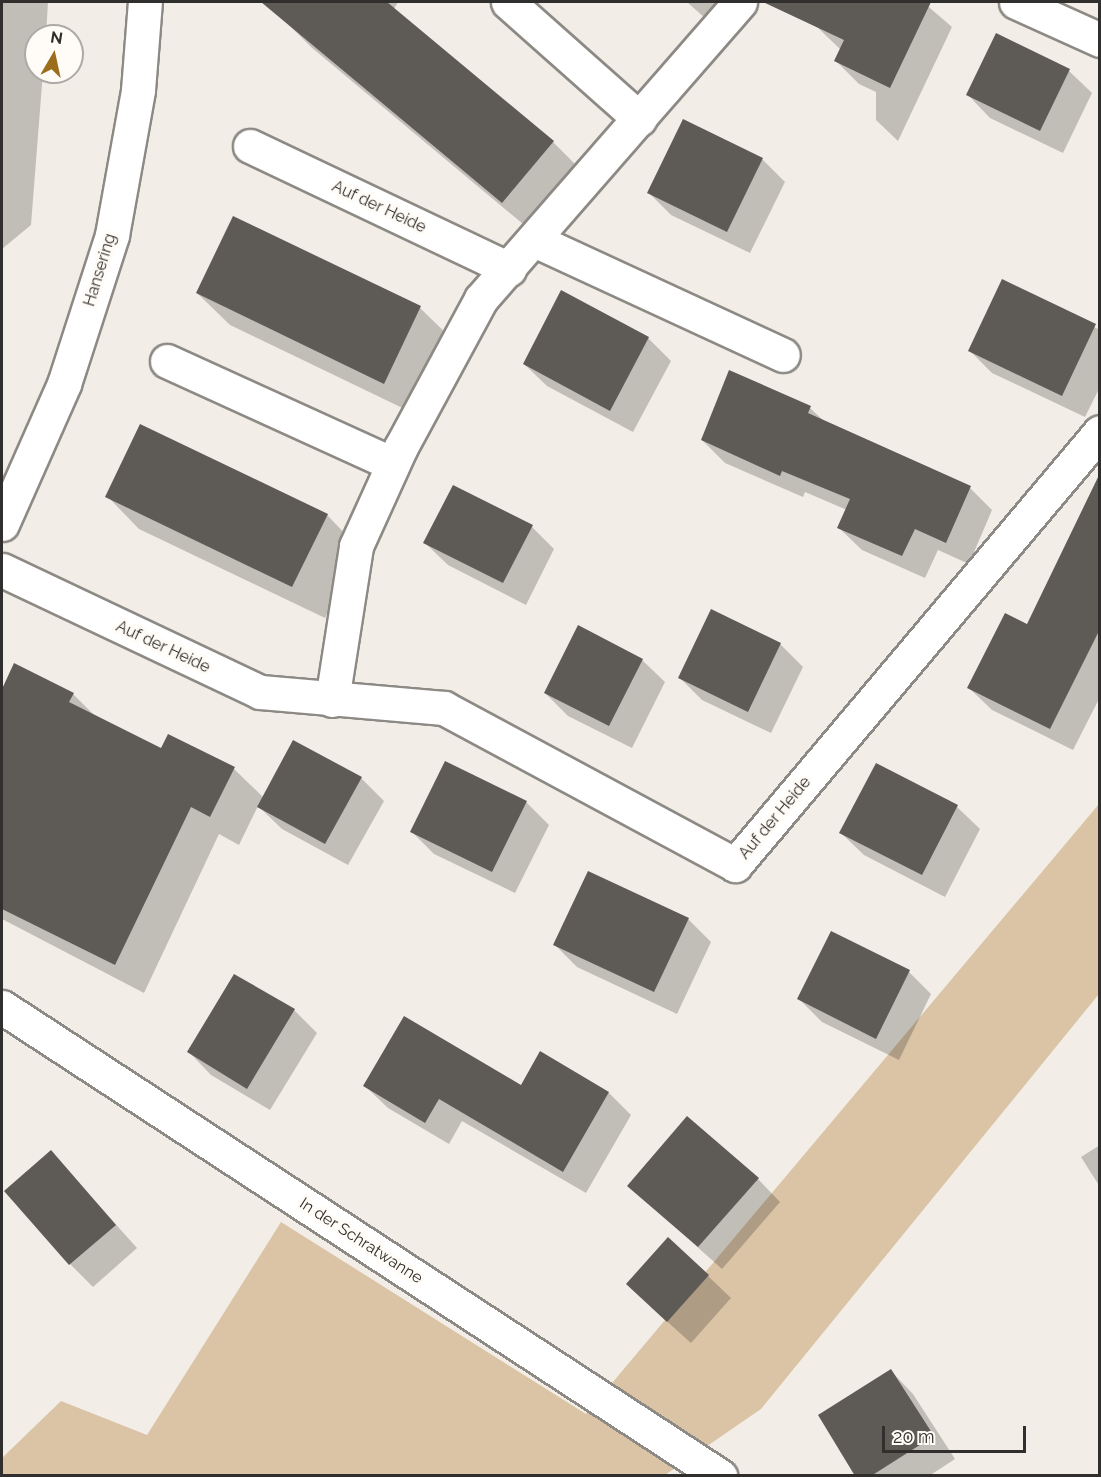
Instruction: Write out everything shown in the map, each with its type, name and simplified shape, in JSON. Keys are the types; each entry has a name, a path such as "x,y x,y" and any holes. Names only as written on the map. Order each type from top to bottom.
{"street":[{"name":"Hansering","path":"2,524 64,384 112,235 138,90 146,2"},
{"path":"508,2 640,118"},
{"path":"332,700 356,546 393,464 481,299 740,2"},
{"path":"1016,2 1100,40"},
{"name":"Auf der Heide","path":"250,146 508,269"},
{"path":"534,240 783,355"},
{"path":"167,361 393,464"},
{"name":"Auf der Heide","path":"2,570 260,692 444,708 735,865 1100,432"},
{"name":"In der Schratwanne","path":"2,1007 720,1476"}],"shaded area":[{"path":"1099,804 1099,994 761,1409 665,1475 2,1476 2,1458 61,1401 147,1435 281,1222 586,1414"}],"building":[{"path":"261,2 387,2 554,141 502,203"},
{"path":"763,2 931,2 890,88 834,61 844,40"},
{"path":"996,33 1070,69 1040,131 966,95"},
{"path":"683,119 763,158 727,232 647,193"},
{"path":"233,216 421,306 384,384 196,293"},
{"path":"1002,279 1096,324 1062,396 968,351"},
{"path":"561,290 649,337 610,411 523,364"},
{"path":"729,370 811,406 808,413 971,486 946,543 915,529 902,556 837,528 850,499 782,471 780,476 701,440"},
{"path":"140,424 328,514 292,587 105,497"},
{"path":"1100,473 1100,629 1050,729 967,688 1005,613 1027,624"},
{"path":"453,485 533,525 503,583 423,543"},
{"path":"711,609 781,643 748,712 678,678"},
{"path":"578,625 643,659 609,726 544,693"},
{"path":"14,663 74,693 69,702 161,748 168,734 235,767 210,817 191,807 115,965 2,909 2,689"},
{"path":"293,740 362,777 325,844 257,807"},
{"path":"445,761 527,801 492,872 410,832"},
{"path":"876,763 958,805 922,875 839,833"},
{"path":"588,871 689,918 654,992 553,945"},
{"path":"831,931 910,970 876,1039 797,999"},
{"path":"234,974 295,1009 247,1089 187,1052"},
{"path":"404,1016 521,1085 540,1051 609,1092 563,1172 439,1099 425,1123 363,1086"},
{"path":"687,1116 759,1178 698,1247 627,1186"},
{"path":"51,1150 116,1225 69,1265 4,1191"},
{"path":"668,1237 709,1275 667,1322 626,1284"},
{"path":"891,1369 934,1436 871,1476 855,1476 818,1415"}]}
